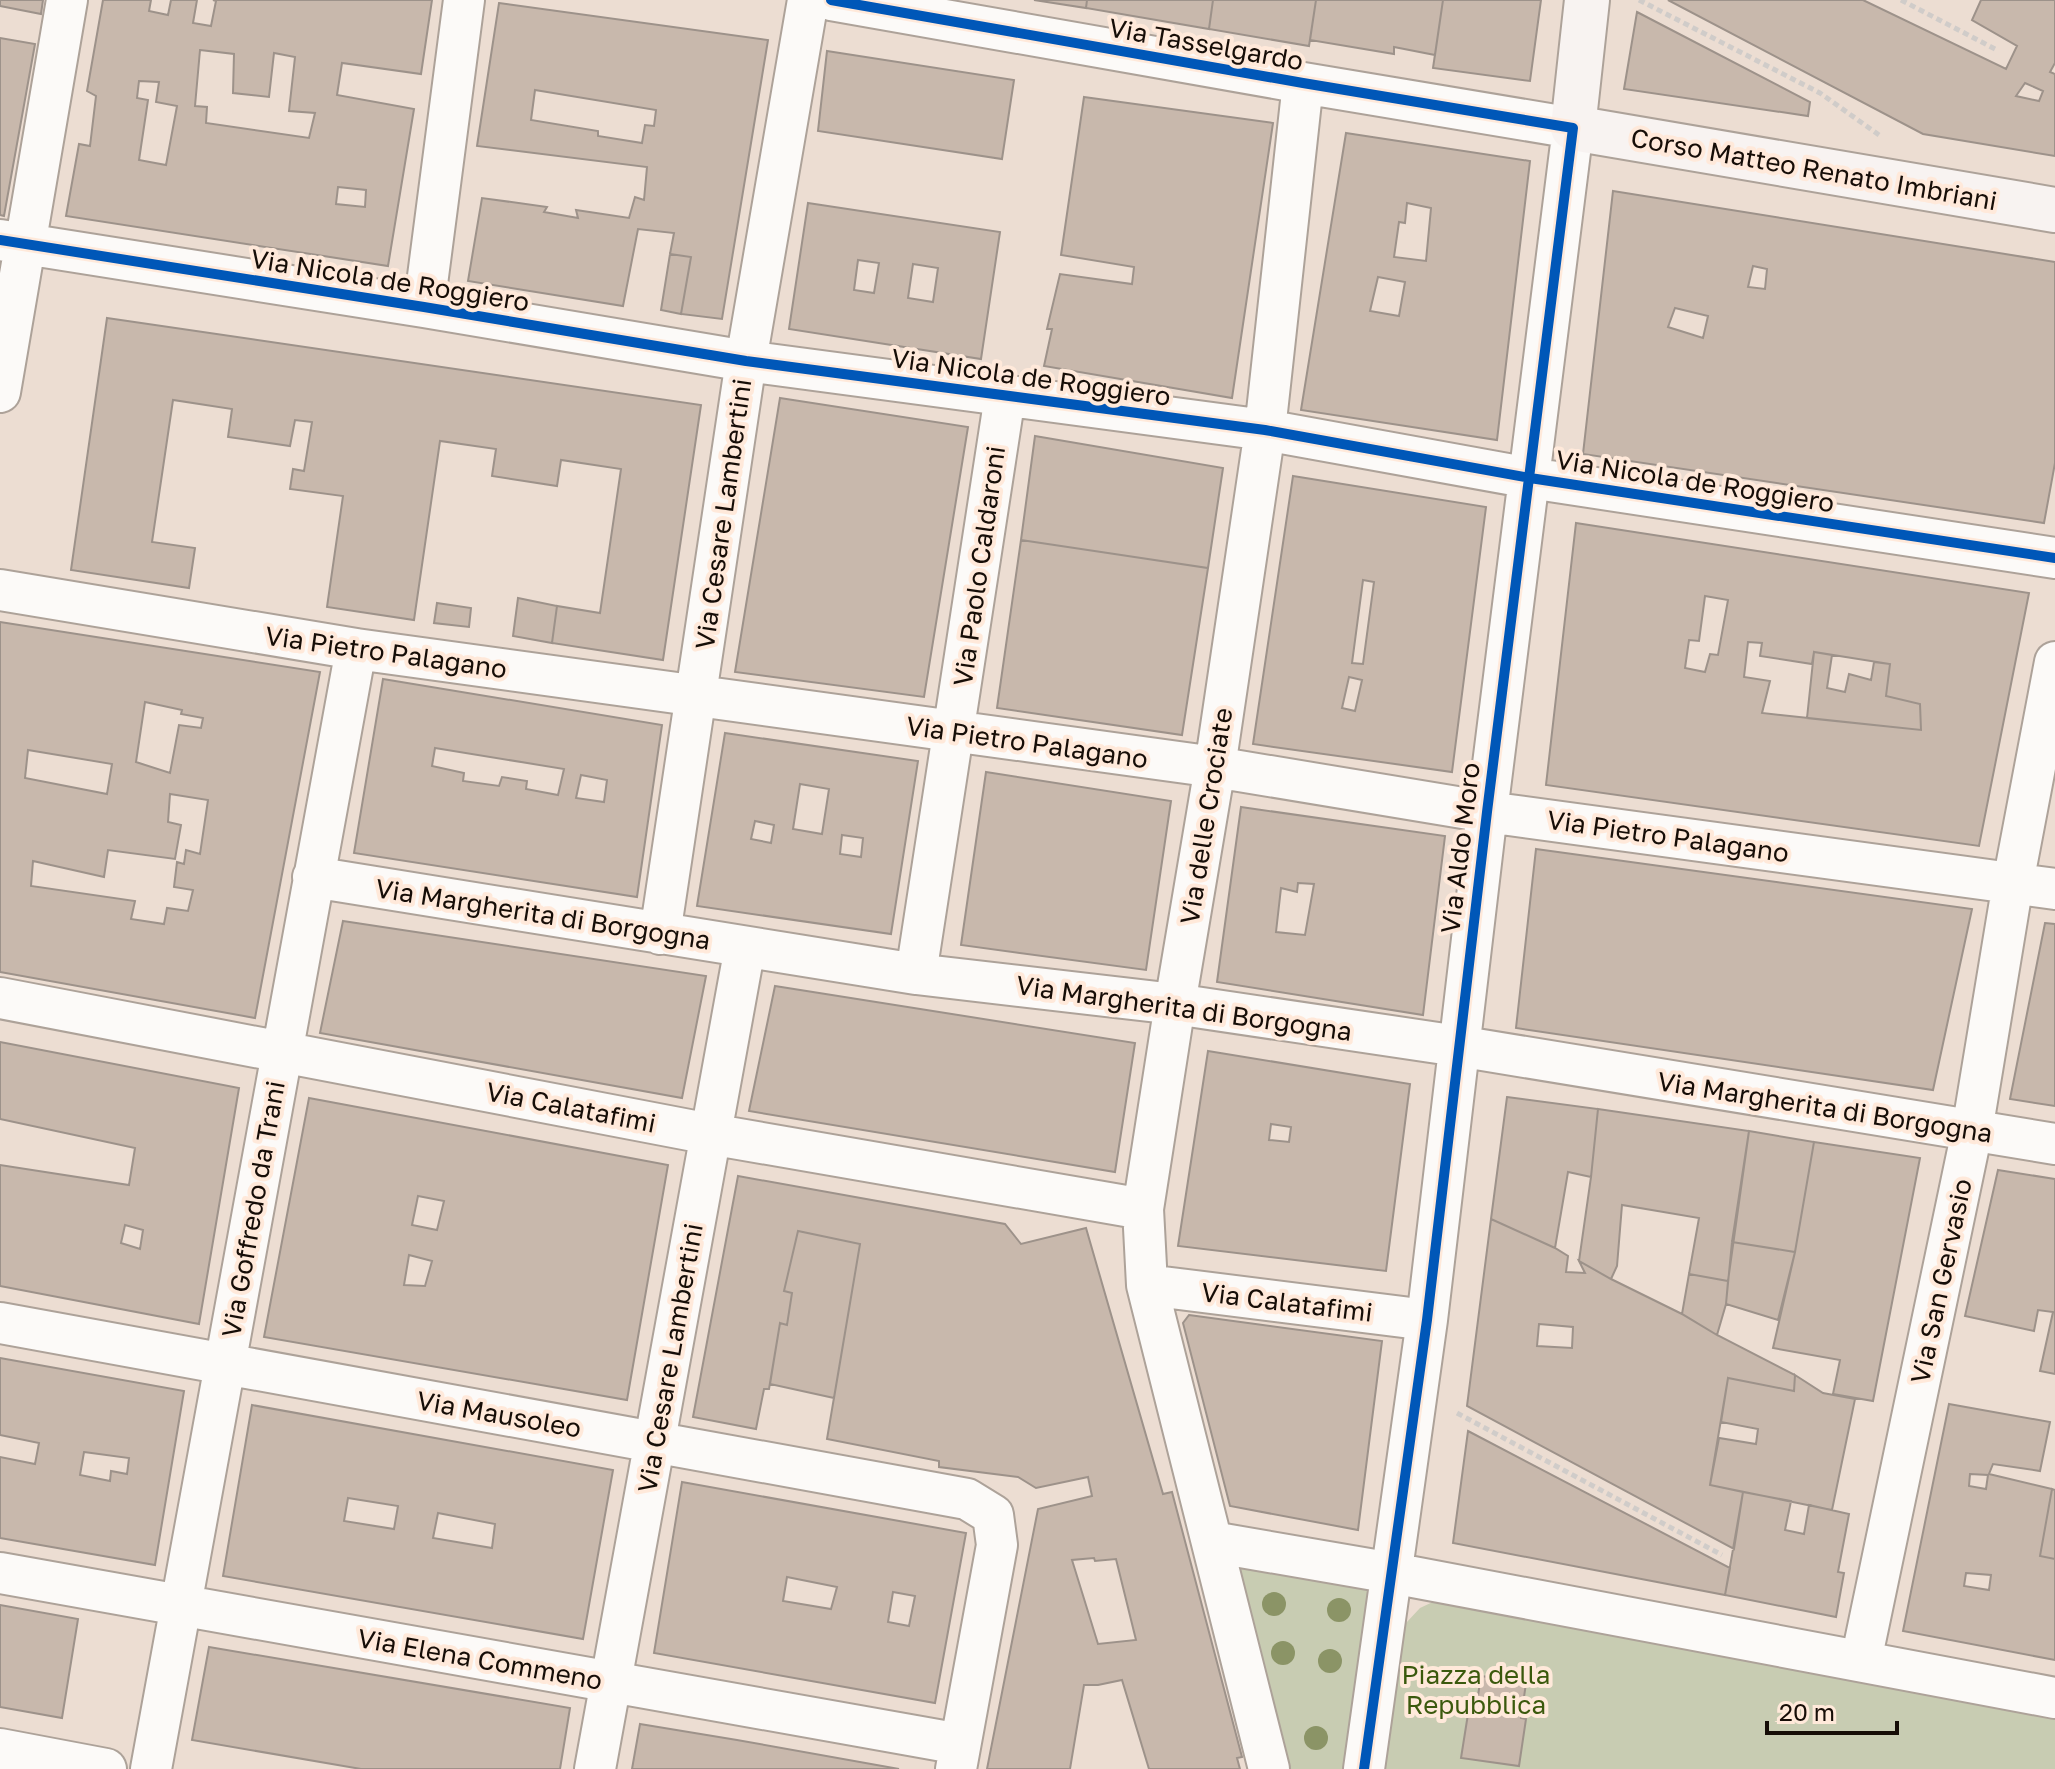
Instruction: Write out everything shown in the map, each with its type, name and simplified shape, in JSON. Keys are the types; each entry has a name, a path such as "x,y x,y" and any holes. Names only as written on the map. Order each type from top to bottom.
{"main road":[{"path":"1573,128 1587,0"},
{"name":"Corso Matteo Renato Imbriani","path":"1573,128 2055,210"}],"street":[{"path":"0,392 12,242 67,0"},
{"path":"424,307 464,0"},
{"name":"Via Cesare Lambertini","path":"660,934 746,361 808,0"},
{"name":"Via Tasselgardo","path":"831,0 1573,128"},
{"name":"Via delle Crociate","path":"1212,1542 1147,1285 1143,1209 1215,767 1265,430 1303,83"},
{"name":"Via Aldo Moro","path":"1392,1573 1427,1320 1458,1046 1573,128"},
{"name":"Via Nicola de Roggiero","path":"12,242 746,361 1265,430 1530,478 2055,558"},
{"name":"Via Paolo Caldaroni","path":"916,974 1005,396"},
{"name":"Via Pietro Palagano","path":"0,590 356,649 1215,767 1487,812 2055,889"},
{"name":"Via Goffredo da Trani","path":"151,1769 356,649"},
{"name":"Via San Gervasio","path":"1861,1661 1972,1131 2013,883 2055,662"},
{"name":"Via Margherita di Borgogna","path":"313,877 916,974 1175,1004 1458,1046 2055,1144"},
{"name":"Via Cesare Lambertini","path":"595,1769 745,947"},
{"name":"Via Calatafimi","path":"0,998 710,1134 1143,1209"},
{"name":"Via Calatafimi","path":"1147,1285 1427,1320"},
{"name":"Via Mausoleo","path":"0,1323 967,1499 993,1515 997,1545 958,1756"},
{"path":"1269,1769 1212,1542 2055,1698"},
{"name":"Via Elena Commeno","path":"0,1573 611,1682 958,1756"},
{"path":"1364,1769 1392,1573"},
{"path":"0,1749 106,1769"}],"path":[{"path":"1639,0 1820,93 1877,132 1923,188"},
{"path":"1901,0 1997,50"},
{"path":"1417,1392 1722,1555"}],"green space":[{"name":"Piazza della Repubblica","path":"1235,1559 1379,1584 1352,1769 1287,1769"},
{"name":"Piazza della Repubblica","path":"1437,1600 2055,1716 2055,1769 1383,1769 1406,1623 1420,1608"}],"building":[{"path":"0,0 43,0 41,14 0,6"},
{"path":"103,0 151,0 149,11 168,15 171,0 197,0 193,23 211,26 216,1 213,0 432,0 421,74 342,63 337,95 414,109 388,266 66,216 79,144 90,146 96,96 87,91","holes":["200,50 234,54 233,93 269,97 274,53 295,57 289,111 315,113 309,138 206,123 207,107 195,106","139,81 159,82 156,102 177,106 166,165 139,160 148,100 137,98","338,187 366,190 365,207 336,204"]},
{"path":"1034,0 1087,0 1086,8"},
{"path":"1087,0 1213,0 1209,29 1086,8"},
{"path":"1213,0 1316,0 1309,46 1209,29"},
{"path":"1316,0 1443,0 1435,55 1394,47 1394,54 1310,40"},
{"path":"1443,0 1541,0 1530,81 1433,68"},
{"path":"1668,0 1863,0 2006,69 2017,46 1972,20 1981,0 2055,0 2055,63 2050,72 2055,74 2055,156 1923,134","holes":["2025,83 2043,91 2039,101 2016,96"]},
{"path":"499,3 768,40 722,319 681,314 691,257 670,254 674,233 638,229 623,306 468,281 482,198 547,207 544,212 578,218 576,210 629,218 635,197 644,200 647,167 477,146","holes":["535,90 656,110 654,126 645,125 642,143 598,136 598,131 531,120"]},
{"path":"1637,12 1810,102 1808,116 1624,89"},
{"path":"0,38 35,44 4,216 0,215"},
{"path":"827,51 1014,80 1002,159 818,131"},
{"path":"1084,97 1273,123 1232,398 1044,366 1052,329 1047,329 1060,274 1132,284 1134,267 1061,255"},
{"path":"1346,133 1530,161 1497,440 1301,410","holes":["1407,203 1431,208 1426,261 1394,257 1399,222 1405,223","1378,277 1405,282 1399,316 1370,311"]},
{"path":"1613,191 2055,262 2055,463 2044,523 1583,454","holes":["1753,266 1767,269 1765,289 1748,287","1675,308 1708,316 1703,338 1668,327"]},
{"path":"808,203 1000,232 981,359 789,329","holes":["858,260 879,263 874,293 854,290","913,264 938,268 933,302 908,298"]},
{"path":"670,254 691,257 681,314 661,310"},
{"path":"107,318 701,405 663,660 552,643 557,606 600,613 621,469 561,460 557,486 492,476 496,449 440,441 414,620 327,607 343,496 290,489 293,469 304,471 312,422 295,420 290,446 228,437 232,409 173,400 152,542 195,548 189,588 71,570"},
{"path":"780,398 968,427 924,697 735,672"},
{"path":"1035,436 1223,468 1208,568 1021,540"},
{"path":"1293,476 1486,507 1452,772 1253,744","holes":["1363,580 1374,582 1363,664 1352,663","1349,677 1362,680 1355,711 1342,708"]},
{"path":"1576,523 2029,593 1979,846 1546,785","holes":["1705,596 1728,600 1718,655 1710,654 1705,672 1685,668 1689,640 1699,641","1748,642 1762,643 1760,656 1812,664 1814,652 1890,664 1886,696 1920,704 1921,730 1762,713 1770,681 1744,677"]},
{"path":"1021,540 1208,568 1182,735 997,708"},
{"path":"518,598 557,606 552,643 513,636"},
{"path":"437,603 471,608 469,627 434,623"},
{"path":"0,622 320,672 255,1018 0,972","holes":["145,702 203,718 201,728 179,725 170,773 136,762","28,750 112,764 107,794 25,778","170,794 208,800 200,854 186,850 184,864 177,862 174,887 193,890 188,911 167,908 164,924 131,919 135,901 31,886 33,861 104,877 108,850 175,859 181,825 168,822"]},
{"path":"1814,652 1832,655 1827,688 1845,692 1849,674 1871,680 1874,662 1890,664 1886,696 1920,704 1921,730 1807,718"},
{"path":"383,679 662,725 637,897 354,853","holes":["435,748 564,769 558,795 526,789 527,781 502,777 499,786 463,781 464,773 432,766","581,775 607,780 604,802 576,798"]},
{"path":"725,733 918,761 891,934 697,906","holes":["800,784 829,789 822,834 793,829","755,821 774,825 771,843 751,839","842,835 863,838 861,857 840,854"]},
{"path":"986,772 1171,801 1146,970 961,945"},
{"path":"1241,807 1445,836 1423,1015 1217,982","holes":["1298,883 1314,884 1305,935 1276,932 1281,888 1297,892"]},
{"path":"1536,849 1972,909 1933,1090 1516,1028"},
{"path":"343,921 706,976 682,1098 320,1033"},
{"path":"2045,923 2055,924 2055,1106 2010,1099"},
{"path":"775,986 1135,1043 1115,1172 749,1111"},
{"path":"0,1042 239,1088 199,1324 0,1286 0,1165 129,1185 135,1148 0,1119","holes":["125,1225 143,1230 140,1249 121,1243"]},
{"path":"1208,1051 1410,1084 1386,1271 1178,1246","holes":["1271,1124 1291,1127 1289,1142 1269,1140"]},
{"path":"1507,1097 1598,1109 1591,1177 1568,1172 1555,1248 1491,1219"},
{"path":"309,1098 668,1165 627,1400 264,1337","holes":["418,1196 444,1201 437,1230 412,1225","409,1255 432,1261 425,1286 404,1285"]},
{"path":"1598,1109 1749,1131 1728,1281 1689,1274 1699,1218 1622,1205 1617,1266 1611,1279 1579,1261"},
{"path":"1749,1131 1814,1142 1795,1252 1732,1242"},
{"path":"1814,1142 1920,1158 1873,1401 1833,1394 1840,1360 1773,1348 1795,1252"},
{"path":"1998,1170 2055,1179 2055,1374 2040,1371 2053,1312 2038,1310 2034,1331 1965,1316"},
{"path":"738,1176 1005,1224 1021,1244 1086,1228 1163,1494 1172,1492 1242,1757 1237,1758 1240,1769 1149,1769 1122,1680 1084,1685 1070,1769 987,1769 1038,1509 1092,1496 1088,1477 1036,1488 1018,1477 939,1467 939,1461 827,1439 860,1244 798,1231 784,1291 792,1293 787,1325 780,1323 769,1389 764,1389 756,1429 693,1417","holes":["1094,1558 1095,1561 1116,1559 1136,1640 1098,1644 1072,1560"]},
{"path":"1491,1219 1568,1256 1566,1272 1585,1273 1579,1261 1795,1375 1794,1391 1728,1378 1710,1485 1743,1492 1734,1549 1467,1406","holes":["1539,1324 1573,1327 1572,1348 1537,1346"]},
{"path":"798,1231 860,1244 834,1398 770,1384 780,1323 787,1325 792,1293 784,1291"},
{"path":"1732,1242 1795,1252 1778,1320 1726,1304"},
{"path":"1689,1274 1728,1281 1726,1304 1717,1335 1682,1314"},
{"path":"1189,1315 1382,1341 1358,1530 1230,1506 1183,1323"},
{"path":"0,1358 184,1391 155,1565 0,1538 0,1457 35,1464 39,1443 0,1435","holes":["84,1452 129,1458 127,1474 111,1471 110,1481 80,1475"]},
{"path":"1795,1375 1823,1393 1855,1399 1832,1510 1710,1485 1719,1438 1756,1444 1758,1429 1721,1422 1728,1378 1794,1391"},
{"path":"1949,1404 2050,1422 2040,1471 1993,1464 1989,1474 2052,1489 2040,1556 2055,1559 2055,1660 1903,1631","holes":["1970,1474 1988,1475 1986,1489 1969,1486","1966,1573 1991,1575 1989,1590 1964,1586"]},
{"path":"252,1405 613,1470 583,1639 223,1576","holes":["348,1498 398,1506 394,1529 344,1521","438,1513 495,1524 492,1548 433,1538"]},
{"path":"1468,1431 1730,1568 1725,1595 1453,1543"},
{"path":"682,1482 966,1533 935,1703 654,1653","holes":["787,1577 837,1587 831,1609 783,1601","893,1592 915,1596 909,1626 888,1622"]},
{"path":"2052,1489 2055,1490 2055,1559 2040,1556"},
{"path":"1743,1492 1791,1501 1785,1530 1804,1534 1809,1505 1849,1514 1838,1572 1844,1573 1836,1617 1725,1595"},
{"path":"0,1605 78,1619 62,1718 0,1707"},
{"path":"209,1647 570,1708 560,1769 361,1769 192,1740"},
{"path":"1501,1672 1527,1676 1521,1718 1526,1719 1519,1766 1461,1758 1468,1714 1475,1715 1481,1676 1501,1679"},
{"path":"640,1724 737,1740 899,1769 632,1769"}],"cycle path":[{"path":"831,0 1573,128 1427,1320 1364,1769"},
{"path":"0,240 746,361 1265,430 1530,478 2055,558"}]}
